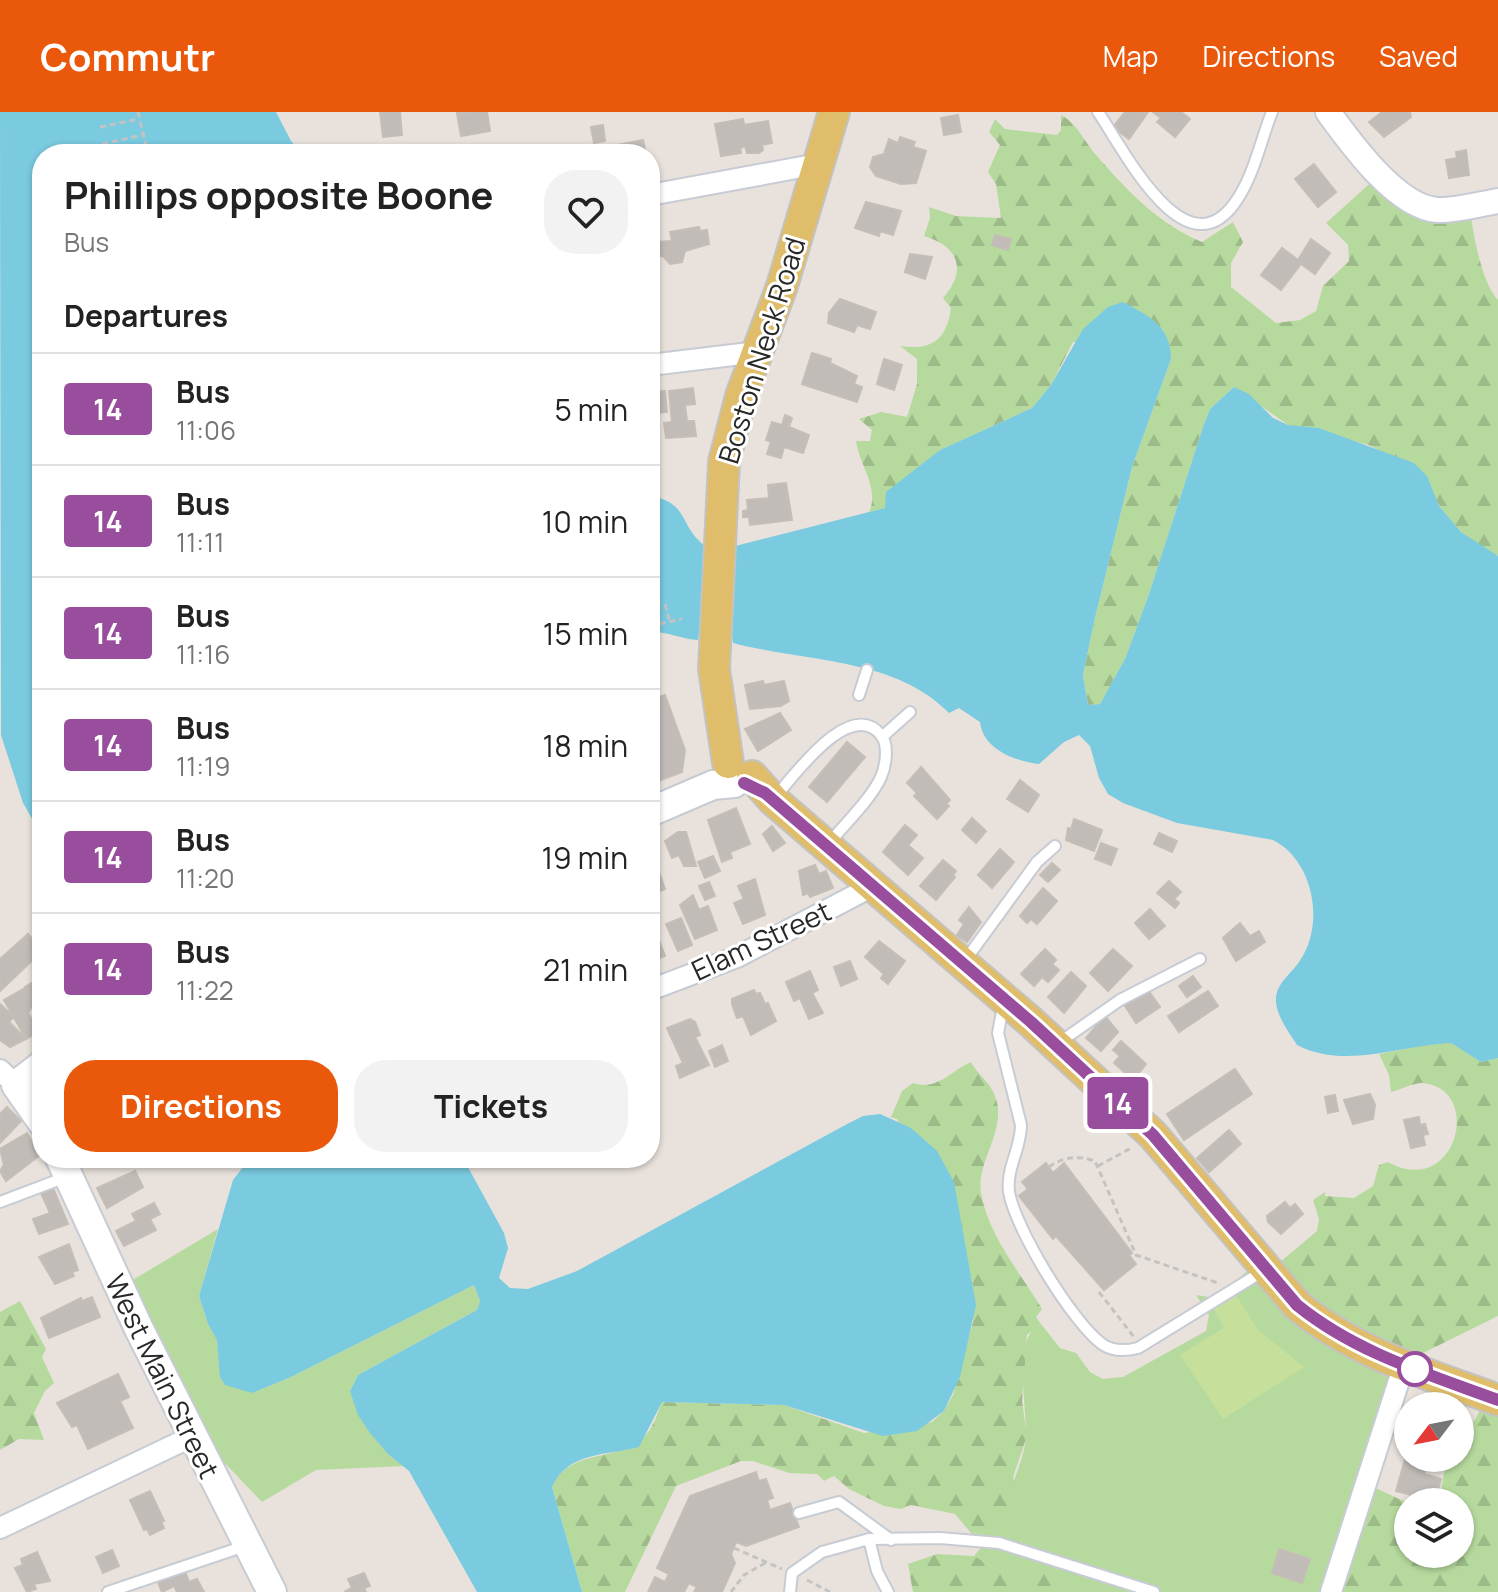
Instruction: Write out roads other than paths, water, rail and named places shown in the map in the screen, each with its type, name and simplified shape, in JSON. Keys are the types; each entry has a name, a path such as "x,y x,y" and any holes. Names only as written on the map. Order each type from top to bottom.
{"main road":[{"name":"Boston Neck Road","path":"740,775 714,669 724,462 782,286 834,112"},
{"path":"660,808 740,775 1004,999 1153,1135 1297,1305 1326,1329 1376,1356 1498,1400"},
{"path":"32,1069 8,1078 32,1109"},
{"name":"West Main Street","path":"64,1168 272,1592"}],"street":[{"path":"1328,112 1373,168 1394,188 1416,201 1435,210 1498,201"},
{"path":"660,193 818,164"},
{"path":"660,364 758,352"},
{"name":"Elam Street","path":"660,986 737,957 871,887"},
{"path":"1331,1592 1404,1365"},
{"path":"0,1528 193,1436"}],"lane":[{"path":"1098,112 1160,201 1181,219 1204,225 1221,218 1235,203 1272,112"},
{"path":"859,695 867,670"},
{"path":"882,737 910,712"},
{"path":"740,775 818,749 846,727 868,727 882,737 887,746 881,776 826,847"},
{"path":"963,964 1037,862 1055,846"},
{"path":"1056,1045 1120,1000 1200,959"},
{"path":"1004,999 998,1015 998,1033 1021,1125 1021,1139 1009,1171 1012,1206 1037,1259 1093,1335 1115,1350 1141,1347 1266,1270"},
{"path":"0,1202 62,1168"},
{"path":"799,1513 839,1502 893,1541"},
{"path":"790,1592 792,1573 822,1552 869,1539 940,1538 999,1543 1154,1592"},
{"path":"869,1539 877,1571 888,1592"},
{"path":"108,1592 247,1545"}],"water":[{"path":"0,112 276,112 294,144 32,144 32,819 23,803 1,735"},
{"path":"1123,302 1150,317 1167,338 1171,359 1132,467 1094,622 1083,675 1088,705 1100,704 1125,659 1210,409 1234,387 1249,394 1273,418 1288,425 1319,428 1414,463 1427,476 1439,506 1461,532 1498,556 1498,1058 1481,1062 1451,1043 1353,1056 1334,1056 1297,1045 1281,1018 1276,995 1281,983 1301,959 1312,928 1311,893 1298,862 1287,849 1273,840 1177,823 1123,803 1108,794 1099,778 1090,746 1079,735 1064,742 1039,764 1029,762 1010,757 993,746 982,731 980,722 959,708 949,713 927,695 876,671 733,643 732,635 699,634 698,640 660,633 660,498 678,509 690,530 704,545 702,572 735,572 735,546 885,508 886,492 940,450 1032,408 1051,385 1083,329 1108,307"},
{"path":"880,1114 911,1128 937,1151 954,1182 976,1305 960,1377 944,1411 917,1431 883,1436 784,1405 662,1402 639,1447 578,1461 559,1475 552,1487 582,1592 477,1592 409,1471 388,1454 358,1415 350,1391 358,1375 477,1310 480,1301 474,1285 291,1377 252,1393 225,1385 220,1377 217,1340 199,1296 233,1180 242,1168 468,1168 504,1233 508,1248 499,1278 510,1288 528,1289 577,1271 863,1116"}]}
